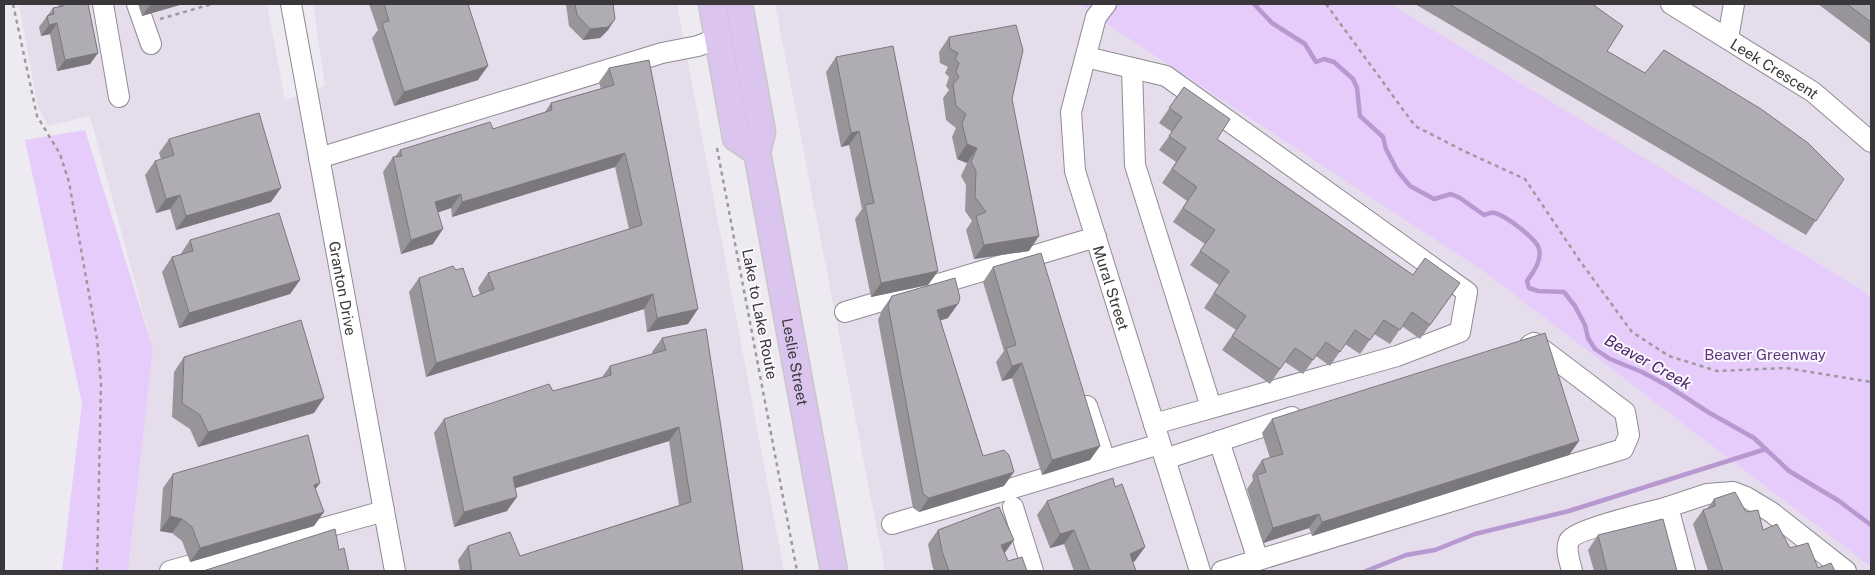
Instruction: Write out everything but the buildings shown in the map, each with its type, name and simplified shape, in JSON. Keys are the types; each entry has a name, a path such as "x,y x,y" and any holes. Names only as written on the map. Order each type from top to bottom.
{"main road":[{"path":"712,4 736,138 757,152"},
{"name":"Leslie Street","path":"740,4 762,132 757,152 834,571"}],"street":[{"path":"103,4 119,97"},
{"path":"137,4 151,44"},
{"name":"Granton Drive","path":"291,4 395,571"},
{"name":"Mural Street","path":"1106,4 1096,16 1071,112 1075,171 1200,571"},
{"name":"Leek Crescent","path":"1671,4 1813,92 1871,142"},
{"path":"1728,38 1734,4"},
{"path":"319,158 662,53 698,46 718,38"},
{"path":"1086,57 1166,76 1467,292 1460,332 1397,356 1154,424"},
{"path":"1132,68 1135,165 1211,408"},
{"path":"845,312 1039,264 1096,237"},
{"path":"1222,571 1623,448 1629,435 1625,412 1534,344 1515,349"},
{"path":"1080,386 1105,460"},
{"path":"892,524 1105,460 1163,452 1219,441 1310,412"},
{"path":"1219,441 1258,560"},
{"path":"1572,571 1567,550 1569,541 1573,536 1586,530 1707,494 1733,492 1746,497 1771,512 1846,571"},
{"path":"1013,507 1033,571"},
{"path":"1668,507 1685,571"},
{"path":"170,571 384,511"}],"path":[{"path":"13,4 37,116 60,154 69,182 97,339 101,383 97,571"},
{"path":"158,20 212,4"},
{"path":"1326,4 1415,126 1525,179 1580,261 1632,332 1669,356 1717,371 1786,368 1871,382"},
{"name":"Lake to Lake Route","path":"716,139 797,571"}],"shaded area":[{"path":"19,4 267,4 285,100 325,86 313,4 677,4 784,571 128,571 153,349 90,116 48,126 38,107"},
{"path":"775,4 1080,4 1096,17 1483,271 1871,567 1871,571 885,571"},
{"path":"1389,4 1871,4 1871,297 1862,290"}],"green space":[{"name":"Beaver Greenway","path":"1080,4 1390,4 1862,290 1871,297 1871,567 1483,271 1096,17"},
{"path":"85,130 153,349 128,571 62,571 82,403 25,140"}],"waterway":[{"name":"Beaver Creek","path":"1254,4 1272,23 1305,44 1316,62 1324,59 1334,62 1353,79 1357,88 1360,116 1383,137 1386,149 1397,170 1410,186 1434,199 1451,194 1484,215 1492,213 1500,215 1520,228 1533,240 1540,253 1536,266 1527,281 1529,288 1538,291 1564,292 1575,306 1585,325 1588,338 1595,349 1610,359 1642,372 1668,386 1708,412 1754,438 1789,471 1839,501 1871,525"},
{"path":"1366,571 1406,555 1435,550 1475,534 1569,511 1766,449"}]}
